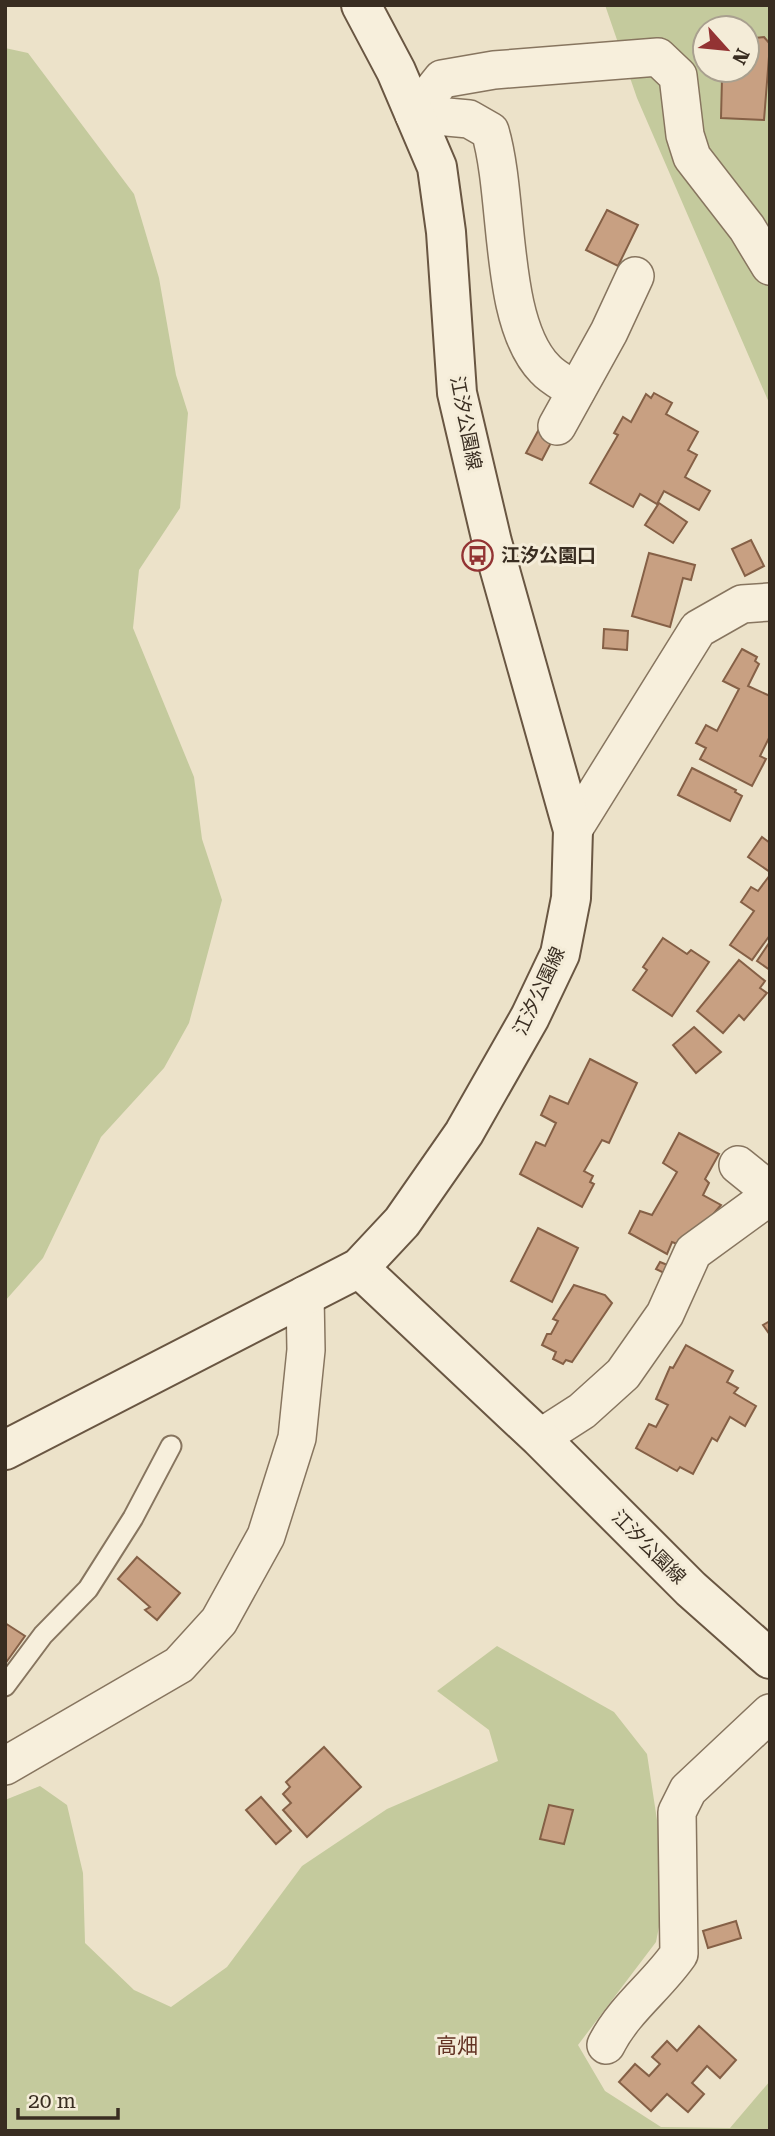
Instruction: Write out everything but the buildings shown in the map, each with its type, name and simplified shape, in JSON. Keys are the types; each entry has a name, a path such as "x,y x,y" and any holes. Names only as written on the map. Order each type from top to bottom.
{"main road":[{"name":"江汐公園線","path":"361,5 396,71 437,167 446,232 460,406 492,542 573,830 571,898 560,954 530,1017 464,1133 402,1222 359,1268 540,1438 691,1589 768,1655"},
{"path":"5,1450 359,1268"}],"street":[{"path":"414,114 442,79 494,70 658,57 678,76 685,135 692,157 747,228 770,266"},
{"path":"414,114 470,119 490,131 499,167 510,286 523,336 545,369 576,391"},
{"path":"557,426 610,332 635,276"},
{"path":"573,830 698,629 742,604 770,602"},
{"path":"540,1438 582,1411 623,1374 665,1314 693,1252 770,1194 738,1165"},
{"path":"5,1766 179,1665 219,1621 266,1536 297,1438 306,1350 305,1295"},
{"path":"606,2045 631,2008 668,1971 679,1954 677,1812 688,1790 770,1713"}],"lane":[{"path":"5,1686 43,1635 88,1589 134,1518 171,1446"}],"green space":[{"path":"605,5 770,5 770,405 637,98"},
{"path":"5,48 28,53 134,194 159,278 176,375 188,413 180,508 139,570 133,628 194,777 202,839 222,900 189,1023 164,1068 101,1137 43,1258 5,1301"},
{"path":"497,1646 614,1712 647,1754 667,1886 656,1942 578,2045 605,2091 661,2127 730,2128 770,2081 770,2131 5,2131 5,1800 40,1786 67,1805 83,1873 85,1943 134,1990 171,2007 227,1967 302,1866 387,1809 498,1761 489,1730 437,1691"}],"place":[{"name":"江汐公園口","path":"478,555"}],"district":[{"name":"高畑","path":"457,2046"}]}
